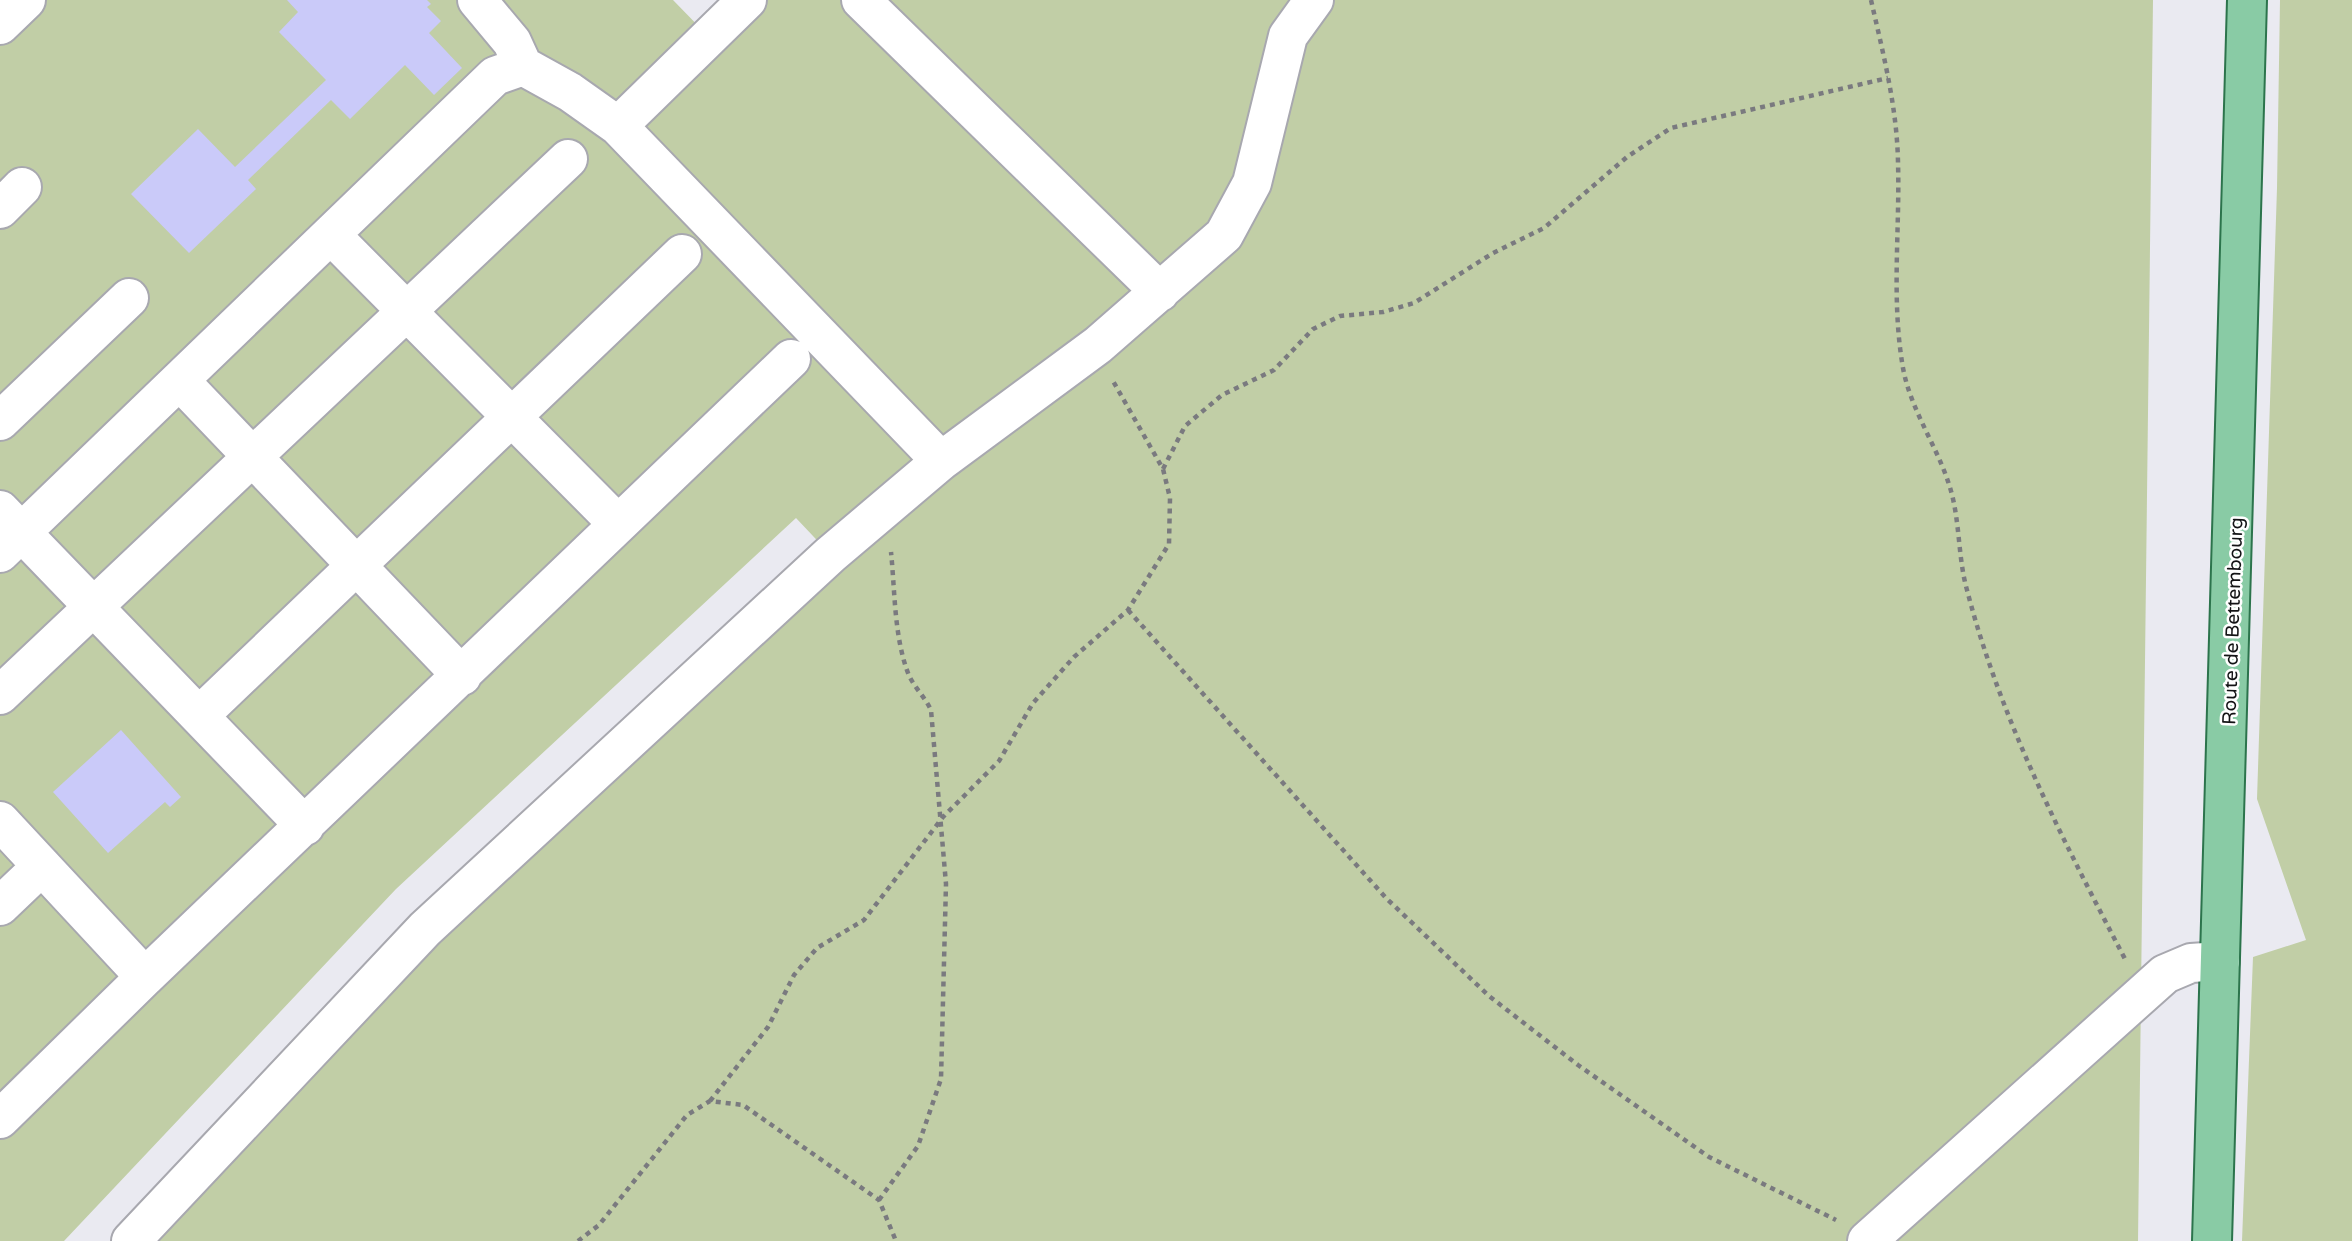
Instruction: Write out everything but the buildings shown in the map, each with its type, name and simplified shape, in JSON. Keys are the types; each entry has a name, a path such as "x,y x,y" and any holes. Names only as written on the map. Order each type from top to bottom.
{"main road":[{"name":"Route de Bettembourg","path":"2212,1241 2228,776 2247,0"}],"street":[{"path":"0,25 26,0"},
{"path":"477,0 512,42 523,66 570,92 618,126 941,461"},
{"path":"618,126 747,0"},
{"path":"860,0 1160,292"},
{"path":"131,1241 425,929 886,507 941,461 1098,345 1224,235 1252,183 1288,36 1314,0"},
{"path":"305,826 94,605 7,532 180,381 495,76 523,66"},
{"path":"0,695 568,159"},
{"path":"332,236 618,524"},
{"path":"200,715 682,254"},
{"path":"0,421 129,298"},
{"path":"0,1119 145,976 791,359"},
{"path":"180,381 462,676"},
{"path":"0,821 145,976"},
{"path":"0,906 42,866"},
{"path":"1869,1239 2174,970 2191,963 2220,961"}],"path":[{"path":"1871,0 1888,78 1898,159 1897,298 1903,369 1914,405 1940,456 1952,494 1967,589 2012,723 2042,799 2144,994"},
{"path":"1163,469 1185,426 1222,394 1274,370 1313,329 1340,316 1383,312 1414,303 1493,253 1544,228 1627,157 1671,128 1888,78"},
{"path":"578,1241 599,1224 687,1115 710,1101 768,1027 794,975 817,948 864,920 943,817 999,761 1033,703 1066,666 1128,610 1169,544 1170,498 1163,469 1118,395 1098,345"},
{"path":"879,1200 918,1146 941,1079 946,884 943,817 931,710 923,692 909,677 901,654 886,507"},
{"path":"1128,610 1386,898 1489,996 1578,1065 1709,1157 1869,1239"},
{"path":"710,1101 743,1105 879,1200 896,1241"}],"green space":[{"path":"0,0 673,0 709,37 747,0 2153,0 2138,1241 131,1241 830,554 796,518 396,889 64,1241 0,1241"},
{"path":"2280,0 2352,0 2352,1241 2242,1241 2253,957 2306,940 2257,799 2277,188"}]}
